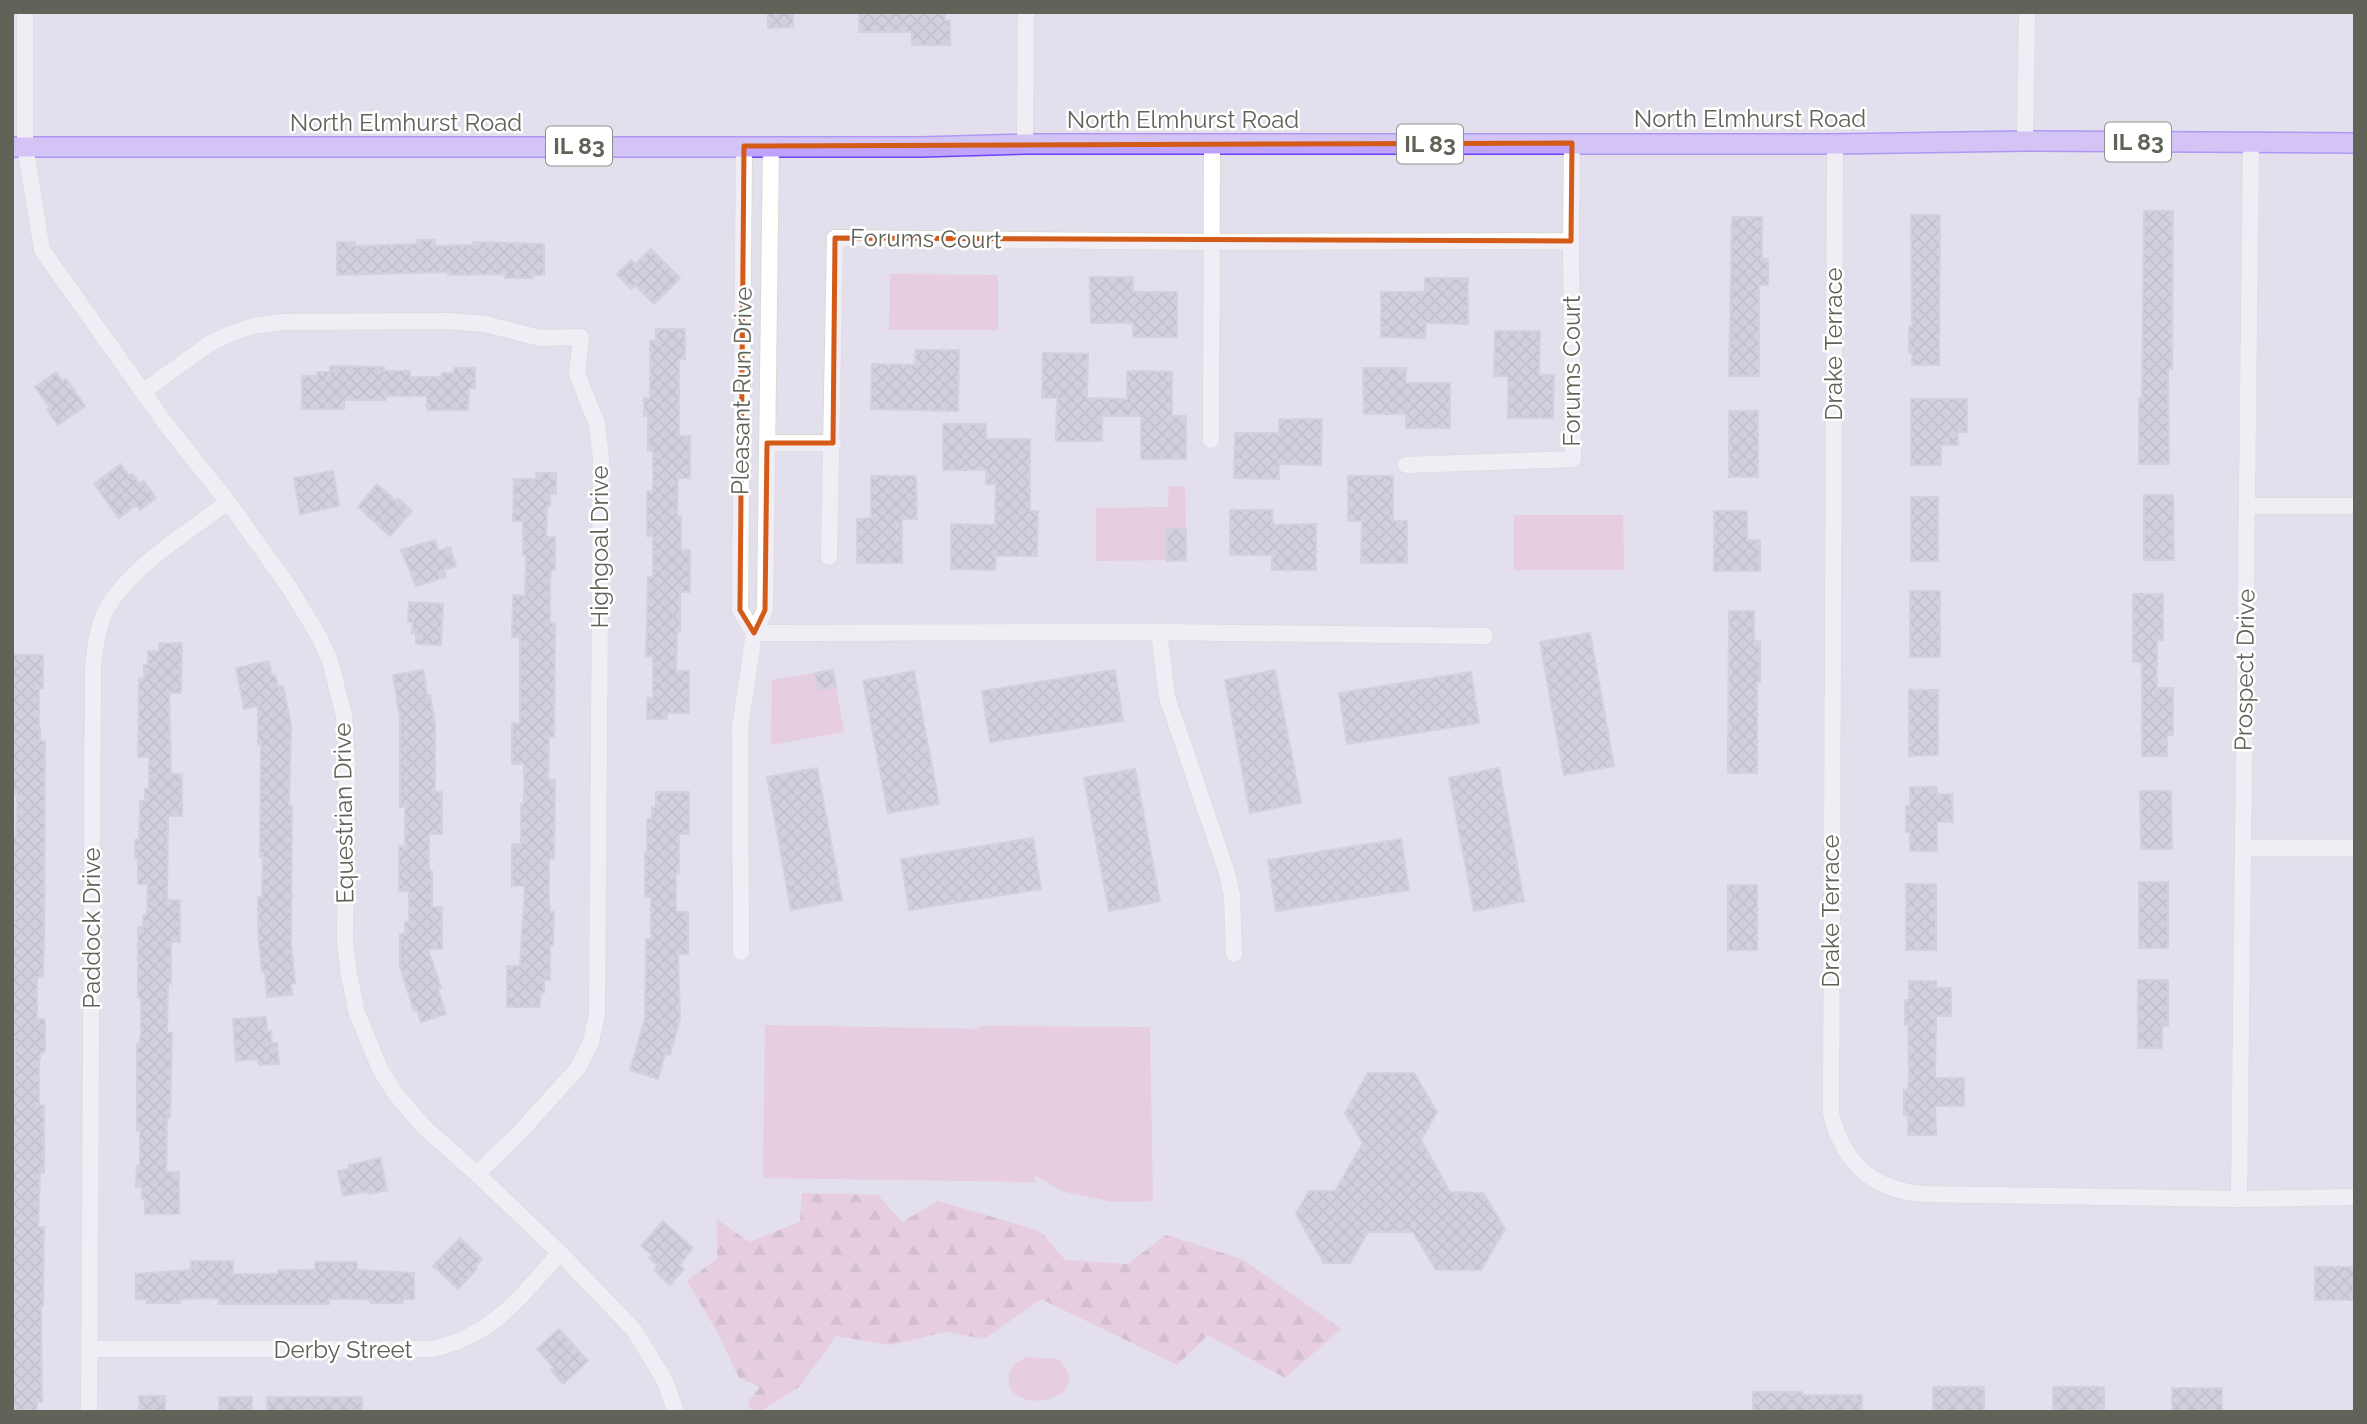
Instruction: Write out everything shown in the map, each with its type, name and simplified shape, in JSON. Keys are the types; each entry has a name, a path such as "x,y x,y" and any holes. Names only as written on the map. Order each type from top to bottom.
{"main road":[{"name":"North Elmhurst Road","path":"19,146 921,147 1025,144 1835,144 2025,141 2355,143"}],"street":[{"name":"Equestrian Drive","path":"25,12 19,146 42,250 165,423 228,502 306,613 320,638 337,685 344,716 347,763 345,942 357,1013 380,1069 395,1093 425,1128 560,1253 634,1330 665,1381 676,1412"},
{"path":"1025,144 1027,12"},
{"path":"2025,141 2027,12"},
{"name":"Prospect Drive","path":"2239,1199 2251,142"},
{"path":"1211,440 1212,144"},
{"name":"Forums Court","path":"1406,465 1573,459 1572,144"},
{"name":"Drake Terrace","path":"1835,144 1831,1114 1843,1149 1854,1165 1878,1182 1905,1192 1942,1195 2239,1199 2355,1197"},
{"name":"Pleasant Run Drive","path":"744,146 740,610 754,633"},
{"name":"Pleasant Run Drive","path":"741,952 740,728 754,633 765,610 771,146"},
{"name":"Forums Court","path":"829,558 835,238 1211,242 1572,241"},
{"name":"Highgoal Drive","path":"144,391 209,344 254,326 281,322 447,321 485,324 540,338 581,337 577,374 597,424 600,450 597,1014 591,1042 578,1069 477,1174"},
{"path":"767,443 833,443"},
{"name":"Paddock Drive","path":"89,1412 95,649 105,613 137,572 228,502"},
{"path":"2247,506 2355,506"},
{"path":"1159,632 1167,697 1227,873 1232,895 1234,954"},
{"path":"754,633 1159,632 1485,636"},
{"path":"2243,848 2355,848"},
{"name":"Derby Street","path":"90,1349 433,1349 461,1342 494,1322 560,1253"}],"highlighted area":[{"path":"1572,143 1571,241 835,238 833,443 767,443 765,610 754,633 740,610 744,146"}],"green space":[{"path":"890,274 998,275 998,330 889,330"},
{"path":"1169,486 1185,486 1186,560 1096,561 1096,508 1168,507"},
{"path":"1514,515 1623,515 1624,570 1514,570"},
{"path":"833,670 844,732 771,745 772,680"},
{"path":"765,1025 979,1029 979,1026 1150,1027 1153,1201 1113,1202 1061,1191 1035,1175 1035,1182 763,1178"},
{"path":"802,1193 878,1195 902,1222 938,1201 1040,1231 1065,1260 1128,1264 1166,1235 1242,1259 1341,1329 1285,1378 1208,1335 1177,1365 1041,1299 984,1339 946,1332 890,1345 836,1336 800,1386 759,1412 752,1412 748,1402 760,1387 739,1378 719,1335 687,1281 717,1259 717,1219 749,1242 800,1222"},
{"path":"1027,1357 1058,1359 1068,1374 1068,1386 1060,1394 1047,1399 1020,1397 1011,1389 1009,1376 1015,1364"}],"building":[{"path":"768,12 793,12 793,27 768,28"},
{"path":"859,12 945,12 945,20 950,20 950,45 912,45 912,32 859,32"},
{"path":"2144,211 2173,211 2172,369 2168,369 2169,464 2139,464"},
{"path":"1911,215 1940,215 1939,365 1912,365 1912,353 1909,353 1909,327 1912,327"},
{"path":"1732,217 1762,217 1762,259 1768,259 1768,285 1759,285 1759,376 1729,376"},
{"path":"417,240 435,240 435,246 473,245 473,242 544,244 544,275 533,275 533,278 505,278 505,274 448,275 448,272 337,275 337,242 355,242 355,246 417,244"},
{"path":"651,249 680,278 654,304 635,285 631,289 617,274 631,260 635,264"},
{"path":"1090,277 1133,277 1133,292 1177,292 1177,337 1133,337 1133,323 1091,323"},
{"path":"1425,278 1468,278 1468,324 1426,323 1425,338 1381,337 1381,292 1425,292"},
{"path":"656,329 685,329 685,359 679,359 679,436 690,436 690,478 678,478 677,516 681,516 681,550 690,550 690,592 680,592 676,671 689,671 689,713 667,713 667,719 647,719 647,698 653,698 653,656 646,656 648,577 653,577 653,536 647,536 647,491 653,491 653,451 648,451 648,416 644,416 644,398 650,398 650,341 656,341"},
{"path":"1495,331 1540,331 1539,375 1554,375 1553,418 1508,418 1508,376 1494,376"},
{"path":"916,350 959,350 958,411 871,409 872,364 915,365"},
{"path":"1043,353 1088,354 1087,398 1127,399 1127,371 1172,372 1172,416 1186,416 1186,459 1141,459 1141,416 1102,416 1102,441 1056,441 1057,398 1042,398"},
{"path":"330,366 384,367 384,371 410,371 410,377 442,377 442,373 454,373 454,368 475,368 475,388 469,388 468,410 427,410 427,396 344,400 344,409 302,409 302,376 317,376 317,372 330,372"},
{"path":"1363,368 1406,368 1406,383 1450,383 1450,428 1406,428 1406,414 1364,414"},
{"path":"56,372 62,381 66,379 85,406 58,425 35,387"},
{"path":"1911,399 1967,399 1967,432 1958,432 1958,445 1941,445 1941,465 1911,465"},
{"path":"1729,411 1758,411 1758,477 1729,477"},
{"path":"1279,419 1322,419 1321,465 1279,464 1279,479 1234,478 1235,433 1279,433"},
{"path":"943,424 986,424 986,439 1030,439 1030,511 1038,511 1037,556 996,556 995,570 951,569 951,524 995,525 996,484 986,484 986,470 943,470"},
{"path":"121,464 129,476 132,474 140,484 144,481 156,498 140,510 136,505 119,518 94,484"},
{"path":"333,471 339,506 300,514 294,478"},
{"path":"536,473 556,473 556,494 550,494 550,506 547,506 546,537 555,537 555,570 551,570 550,581 550,623 555,623 554,737 549,737 548,780 555,780 554,859 549,859 550,912 554,912 553,945 550,945 550,980 544,980 540,1007 507,1007 507,966 520,966 525,886 512,886 512,844 521,844 521,804 524,804 524,764 512,764 512,723 520,723 520,637 512,637 513,595 525,596 526,555 523,555 523,521 513,521 514,479 536,479"},
{"path":"871,476 916,476 917,519 902,519 902,563 857,563 857,519 871,518"},
{"path":"1348,476 1393,476 1393,521 1407,521 1407,563 1361,563 1362,521 1348,521"},
{"path":"377,484 412,511 390,536 358,507"},
{"path":"2144,495 2173,495 2174,560 2144,560"},
{"path":"1911,497 1938,497 1938,561 1911,561"},
{"path":"1230,510 1272,510 1273,525 1316,524 1316,570 1272,570 1272,555 1230,555"},
{"path":"1714,511 1747,511 1747,540 1760,540 1760,571 1714,571"},
{"path":"1167,529 1186,529 1186,560 1167,561"},
{"path":"435,540 438,551 450,547 456,566 444,570 446,577 416,586 401,550"},
{"path":"1910,591 1940,591 1940,657 1910,657"},
{"path":"2133,594 2163,594 2163,640 2157,640 2157,688 2173,688 2173,735 2167,735 2167,756 2142,756 2142,662 2133,662"},
{"path":"409,602 443,604 441,645 416,644 416,633 412,633 413,622 408,622"},
{"path":"1729,611 1754,611 1754,641 1760,641 1757,773 1728,773"},
{"path":"1590,633 1614,766 1564,775 1540,642"},
{"path":"159,643 182,643 181,693 169,693 171,774 182,774 182,816 168,816 167,900 180,900 180,942 171,942 171,984 168,984 167,1033 172,1033 166,1172 179,1172 179,1214 145,1214 142,1187 136,1187 137,1166 140,1166 140,1131 137,1131 137,1044 141,1033 138,927 143,927 143,915 147,915 148,884 138,884 135,840 139,840 140,801 145,801 145,789 149,789 149,757 138,757 139,678 144,678 148,651 159,651"},
{"path":"12,655 43,655 43,688 39,688 39,729 40,741 45,741 44,941 43,977 37,977 37,1019 45,1019 45,1052 41,1052 39,1063 39,1105 44,1105 44,1173 40,1173 38,1227 44,1227 42,1402 37,1402 37,1412 12,1412 12,1078 15,1078 15,1037 12,1037 12,923 15,923 12,838 16,838 17,794 13,794"},
{"path":"269,661 278,687 283,686 291,725 291,944 295,983 291,984 292,995 267,997 258,932 258,897 262,897 263,857 260,857 261,744 258,744 258,706 244,709 236,668"},
{"path":"423,670 435,723 435,792 442,792 442,834 429,834 429,871 432,871 432,907 442,907 442,949 428,949 441,988 438,989 446,1014 421,1022 417,1010 414,1011 400,967 400,934 405,934 405,922 409,922 409,891 399,891 399,846 405,846 405,807 400,807 400,718 393,675"},
{"path":"833,670 836,687 818,690 815,673"},
{"path":"1115,670 1123,721 990,742 982,691"},
{"path":"1275,670 1301,803 1250,813 1225,680"},
{"path":"914,671 939,804 888,813 863,681"},
{"path":"1471,672 1479,723 1347,744 1339,693"},
{"path":"1909,690 1938,690 1938,755 1909,756"},
{"path":"817,768 842,900 791,910 767,777"},
{"path":"1499,768 1524,901 1474,911 1449,778"},
{"path":"1135,769 1160,901 1109,911 1084,778"},
{"path":"1910,787 1937,787 1937,794 1952,794 1953,822 1937,822 1937,851 1910,851 1910,832 1906,832 1906,806 1910,806"},
{"path":"2140,791 2171,791 2172,849 2141,849"},
{"path":"656,792 689,792 689,834 679,834 679,873 676,873 676,912 688,912 688,954 678,954 680,1019 670,1055 665,1054 658,1079 630,1070 645,1019 646,939 651,939 651,897 645,897 645,853 647,819 652,819 652,807 656,807"},
{"path":"1033,838 1041,889 909,910 901,859"},
{"path":"1401,839 1409,890 1276,911 1268,860"},
{"path":"2139,882 2168,882 2168,948 2139,948"},
{"path":"1906,884 1936,884 1936,950 1906,950"},
{"path":"1728,885 1757,885 1757,950 1728,950"},
{"path":"2138,980 2168,980 2168,1026 2162,1026 2162,1048 2138,1048"},
{"path":"1909,981 1936,981 1936,988 1951,988 1951,1016 1936,1016 1935,1078 1964,1078 1964,1106 1935,1106 1936,1135 1908,1135 1908,1115 1904,1115 1904,1090 1908,1090 1909,1071 1905,1000 1909,1000"},
{"path":"266,1017 267,1031 271,1031 272,1043 277,1043 279,1064 259,1065 258,1059 236,1061 233,1019"},
{"path":"1368,1073 1414,1073 1437,1112 1421,1140 1450,1192 1483,1193 1505,1229 1481,1270 1436,1270 1413,1232 1368,1232 1350,1263 1324,1263 1296,1214 1309,1191 1335,1191 1363,1143 1345,1113"},
{"path":"380,1158 387,1190 343,1196 338,1171 349,1169 349,1165"},
{"path":"663,1221 693,1248 679,1265 684,1269 670,1285 654,1270 658,1265 649,1258 652,1255 641,1246"},
{"path":"460,1238 482,1259 475,1267 477,1269 458,1289 433,1266"},
{"path":"191,1261 233,1261 233,1274 278,1274 278,1270 315,1270 315,1262 357,1262 357,1270 414,1273 414,1299 403,1299 403,1303 370,1303 370,1299 329,1299 329,1304 219,1304 219,1298 180,1299 180,1303 147,1303 147,1299 136,1299 136,1274 191,1270"},
{"path":"2315,1267 2355,1267 2355,1300 2315,1300"},
{"path":"559,1329 588,1361 563,1384 551,1370 554,1368 537,1349"},
{"path":"1933,1387 1984,1387 1984,1412 1933,1412"},
{"path":"2053,1387 2104,1387 2104,1412 2053,1412"},
{"path":"2172,1388 2222,1388 2222,1412 2172,1412"},
{"path":"1753,1392 1862,1395 1862,1412 1753,1412"},
{"path":"139,1396 165,1396 165,1412 139,1412"},
{"path":"219,1397 252,1397 252,1412 219,1412"},
{"path":"267,1397 362,1397 362,1412 267,1412"}]}
